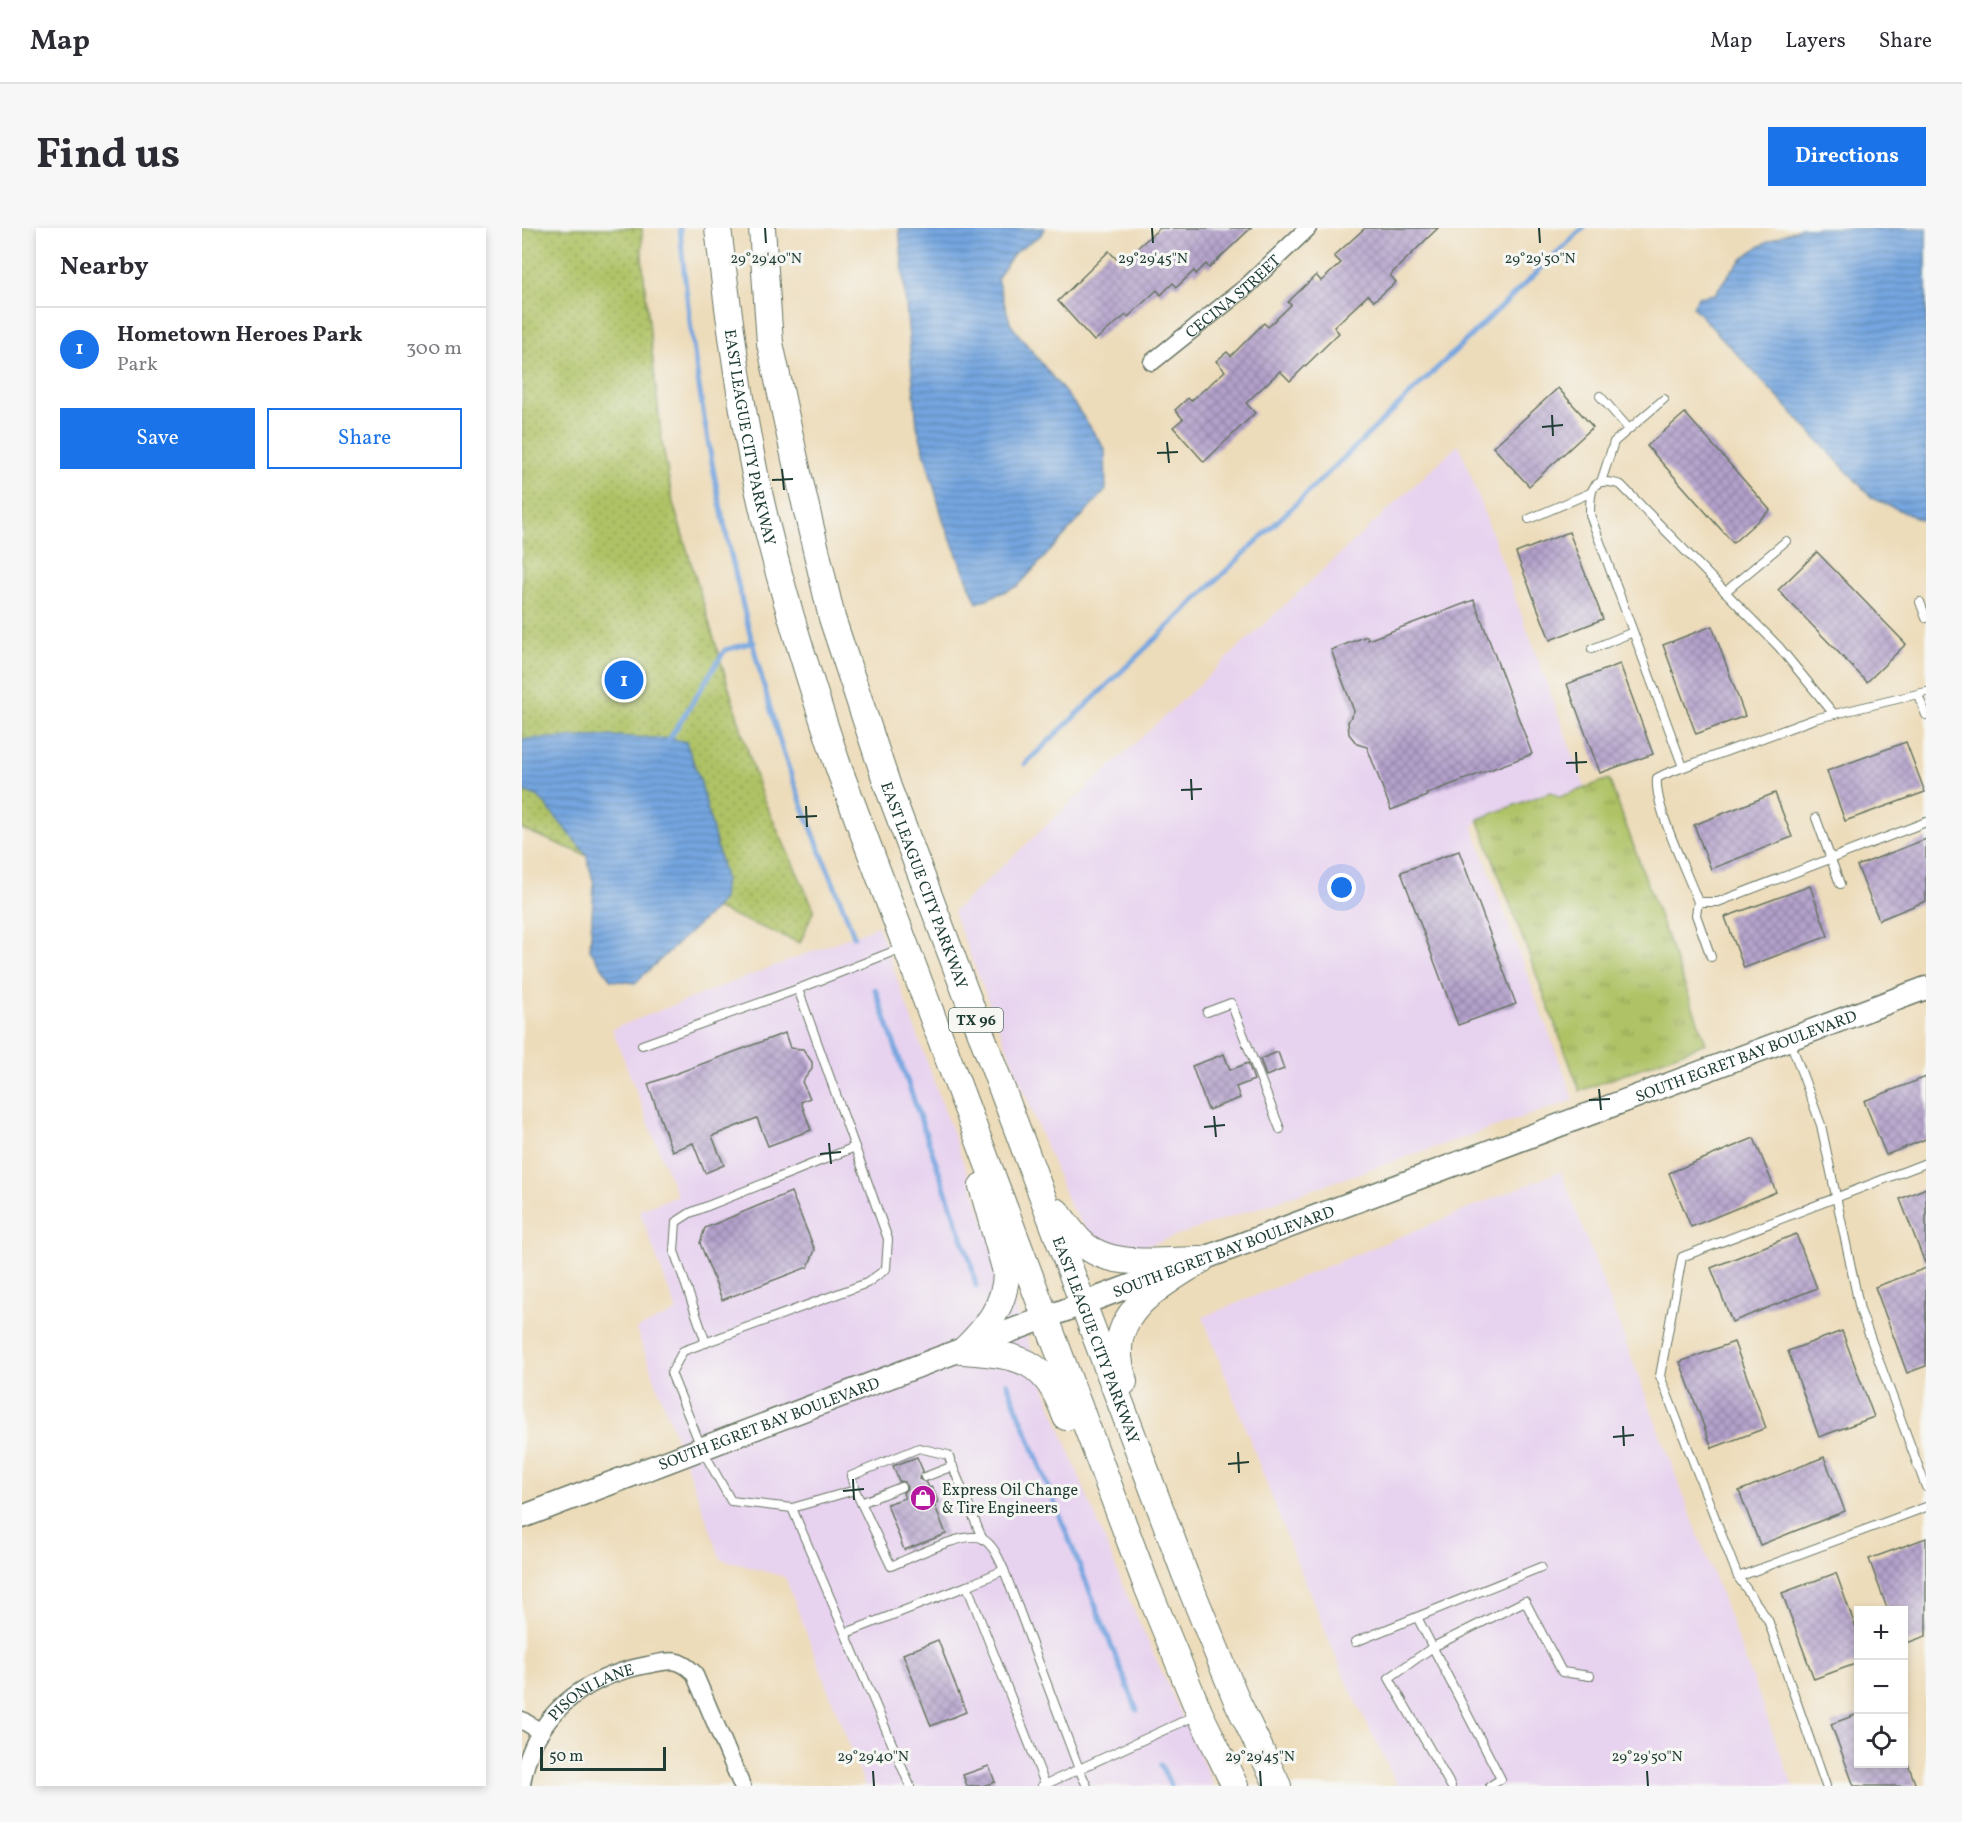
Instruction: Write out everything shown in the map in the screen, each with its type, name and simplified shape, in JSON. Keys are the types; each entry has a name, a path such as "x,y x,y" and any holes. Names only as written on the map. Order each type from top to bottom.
{"main road":[{"name":"EAST LEAGUE CITY PARKWAY","path":"718,228 746,428 775,558 805,665 839,769 1146,1584 1200,1714 1235,1786"},
{"name":"EAST LEAGUE CITY PARKWAY","path":"762,228 770,343 832,618 888,787 1136,1444 1237,1701 1278,1786"},
{"name":"SOUTH EGRET BAY BOULEVARD","path":"522,1517 1084,1303 1926,988"},
{"path":"963,1351 981,1333 997,1310 1006,1283 1006,1272 984,1200 971,1121"},
{"path":"1041,1192 1082,1242 1095,1251 1114,1258 1131,1260 1200,1260"},
{"path":"1136,1444 1119,1354 1122,1330 1132,1313 1147,1296 1200,1260"},
{"path":"963,1351 1018,1358 1037,1368 1053,1387 1119,1549 1146,1584"}],"street":[{"name":"CECINA STREET","path":"1152,362 1246,287 1308,228"},
{"name":"PISONI LANE","path":"522,1784 524,1769 547,1721 575,1692 631,1668 669,1660 683,1662 694,1672 742,1786"},
{"path":"522,1720 541,1732"}],"lane":[{"path":"1600,396 1629,429"},
{"path":"1601,482 1614,442 1664,399"},
{"path":"1683,767 1590,515 1590,493 1593,486 1601,482 1621,484 1779,647 1834,714"},
{"path":"1529,519 1590,493"},
{"path":"1725,592 1785,541"},
{"path":"1920,602 1926,618"},
{"path":"1592,649 1633,632"},
{"path":"1711,957 1696,915 1698,902 1660,804 1656,787 1657,778 1814,718 1922,694 1926,715"},
{"path":"1816,818 1840,884"},
{"path":"1698,902 1718,902 1926,822"},
{"path":"642,1045 798,989 905,946"},
{"path":"798,989 888,1239 886,1269 867,1283 683,1351 671,1373 702,1449 731,1501 792,1508 855,1490"},
{"path":"1207,1012 1231,1003 1280,1129"},
{"path":"1790,1040 1821,1125 1860,1310 1926,1487"},
{"path":"706,1342 674,1251 676,1222 690,1213 855,1147"},
{"path":"1826,1786 1768,1620 1738,1577 1660,1376 1682,1257 1926,1163"},
{"path":"982,1538 965,1537 891,1566 850,1476 919,1448 948,1455 982,1538 994,1550 1004,1570 1078,1769 1088,1786"},
{"path":"925,1477 953,1466"},
{"path":"861,1503 901,1487"},
{"path":"792,1508 910,1786"},
{"path":"1738,1577 1926,1508"},
{"path":"1355,1642 1541,1567"},
{"path":"846,1633 1004,1570"},
{"path":"967,1586 1043,1785 1200,1714"},
{"path":"1451,1786 1389,1678 1433,1647 1525,1601 1562,1672 1590,1676"},
{"path":"1417,1617 1502,1779 1490,1786"}],"shaded area":[{"path":"1459,444 1585,788 1478,819 1473,828 1574,1100 1140,1248 1117,1247 1106,1243 1087,1231 1069,1204 953,912"},
{"path":"878,926 1051,1405 1126,1593 1214,1786 865,1786 785,1577 721,1559 636,1329 677,1312 639,1210 677,1196 612,1029"},
{"path":"1561,1171 1793,1786 1398,1786 1347,1683 1293,1553 1203,1317"}],"green space":[{"path":"522,228 642,228 642,257 661,435 673,503 761,794 814,909 800,943 522,829"},
{"path":"1609,779 1706,1043 1580,1091 1478,819 1550,792 1560,797"}],"water":[{"path":"899,228 1045,228 1040,236 1014,253 997,279 1011,325 1075,405 1105,449 1106,490 1018,586 977,603 944,523 917,426"},
{"path":"1802,228 1926,228 1926,522 1872,498 1693,307 1698,297 1715,294 1733,269 1751,252 1774,239"},
{"path":"612,736 673,739 686,742 701,783 725,878 723,899 716,908 635,983 611,980 590,950 594,884 586,854 539,797 522,790 522,739"}],"building":[{"path":"1160,228 1251,228 1209,268 1206,264 1196,274 1194,271 1177,287 1173,283 1161,295 1157,290 1128,317 1126,315 1094,341 1058,301 1109,251 1120,263"},
{"path":"1365,228 1438,228 1390,275 1396,282 1374,301 1368,295 1334,327 1339,333 1290,381 1280,371 1246,403 1255,413 1204,462 1173,427 1183,419 1175,410 1188,398 1191,401 1225,371 1216,361 1227,352 1231,356 1264,323 1268,327 1291,305 1288,302 1316,275 1321,281 1341,263 1334,256"},
{"path":"1558,388 1593,427 1529,486 1493,447"},
{"path":"1685,413 1770,510 1733,543 1647,446"},
{"path":"1569,532 1603,619 1550,640 1516,553"},
{"path":"1817,552 1906,644 1867,682 1778,590"},
{"path":"1474,600 1532,754 1426,794 1427,796 1391,810 1367,747 1357,744 1349,734 1348,722 1354,711 1331,650 1367,636 1368,640"},
{"path":"1712,626 1745,716 1696,734 1663,645"},
{"path":"1620,664 1653,754 1600,773 1567,684"},
{"path":"1906,742 1925,792 1845,821 1827,771"},
{"path":"1775,793 1792,837 1711,869 1694,825"},
{"path":"1926,839 1926,901 1879,920 1857,866"},
{"path":"1459,851 1516,1004 1458,1025 1401,872"},
{"path":"1810,886 1828,936 1744,968 1725,917"},
{"path":"785,1033 790,1048 803,1049 812,1062 812,1069 802,1082 810,1098 801,1102 811,1130 768,1146 757,1118 712,1136 724,1165 705,1173 693,1143 672,1151 648,1084"},
{"path":"1278,1052 1284,1069 1266,1076 1260,1059"},
{"path":"1224,1054 1230,1070 1248,1063 1254,1080 1236,1087 1240,1098 1208,1110 1192,1066"},
{"path":"1926,1077 1926,1139 1886,1155 1864,1101"},
{"path":"1754,1138 1776,1192 1691,1227 1669,1173"},
{"path":"1926,1188 1926,1263 1925,1263 1900,1199"},
{"path":"791,1192 815,1250 808,1267 722,1300 700,1243 705,1228"},
{"path":"1796,1234 1817,1288 1732,1322 1711,1268"},
{"path":"1926,1268 1926,1366 1907,1373 1875,1287"},
{"path":"1842,1331 1874,1417 1819,1437 1788,1351"},
{"path":"1734,1342 1766,1428 1712,1448 1680,1362"},
{"path":"917,1457 923,1471 919,1479 927,1483 929,1488 932,1487 938,1502 934,1503 946,1534 904,1550 887,1504 905,1498 903,1493 907,1488 905,1482 899,1481 893,1466"},
{"path":"1824,1457 1845,1511 1760,1545 1739,1491"},
{"path":"1926,1538 1926,1636 1908,1643 1908,1606 1886,1606 1869,1559"},
{"path":"1836,1573 1854,1623 1854,1664 1814,1679 1782,1593"},
{"path":"938,1640 966,1712 931,1726 903,1654"},
{"path":"1854,1715 1854,1768 1908,1768 1908,1764 1916,1786 1854,1786 1831,1724"},
{"path":"989,1766 995,1782 983,1786 967,1786 963,1775"}],"waterway":[{"path":"680,228 705,424 746,618 789,769 854,936"},
{"path":"1025,764 1583,228"},
{"path":"667,743 725,650 754,642"},
{"path":"875,989 971,1263 976,1286"},
{"path":"1007,1383 1137,1710"},
{"path":"1161,1765 1171,1786"}],"place":[{"name":"Hometown Heroes Park","path":"624,680"},
{"name":"Express Oil Change & Tire Engineers","path":"923,1498"}]}
